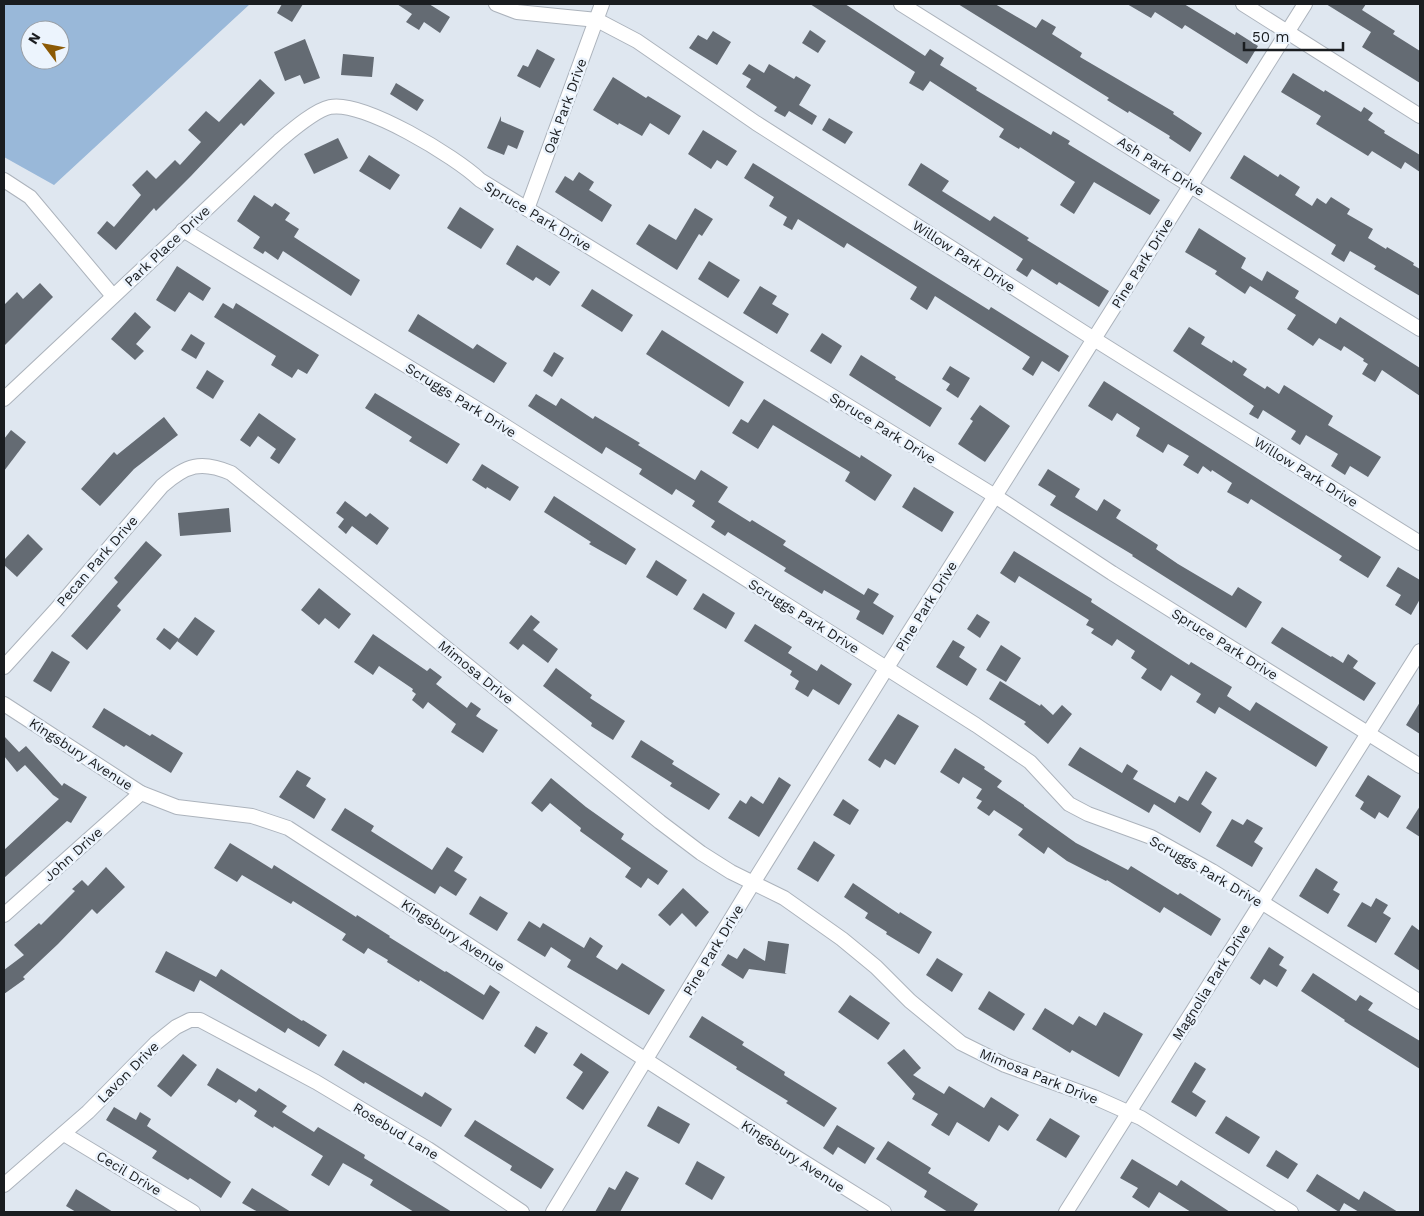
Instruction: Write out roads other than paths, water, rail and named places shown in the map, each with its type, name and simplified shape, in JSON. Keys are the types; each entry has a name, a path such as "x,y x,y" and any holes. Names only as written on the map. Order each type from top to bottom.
{"street":[{"name":"Willow Park Drive","path":"496,4 517,12 597,20 637,41 756,123 1420,543"},
{"name":"Oak Park Drive","path":"527,209 602,4"},
{"name":"Ash Park Drive","path":"901,4 1420,328"},
{"path":"1243,4 1420,116"},
{"name":"Pine Park Drive","path":"554,1212 753,883 886,668 1306,4"},
{"name":"Spruce Park Drive","path":"338,106 360,110 385,120 418,138 472,172 480,180 994,496 1112,573 1420,766"},
{"name":"Park Place Drive","path":"4,399 278,141 308,118 329,107 338,106"},
{"path":"4,180 30,197 113,296"},
{"name":"Scruggs Park Drive","path":"183,230 494,420 886,668 1030,762 1069,804 1088,814 1151,837 1212,871 1420,1002"},
{"name":"Pecan Park Drive","path":"4,667 162,486 175,474 198,466"},
{"name":"Mimosa Drive","path":"198,466 215,466 231,473 660,822 701,853 753,883"},
{"name":"Magnolia Park Drive","path":"1066,1212 1420,651"},
{"name":"Kingsbury Avenue","path":"4,704 142,793 177,807 252,816 288,828 646,1061 884,1212"},
{"name":"John Drive","path":"4,916 142,793"},
{"name":"Mimosa Park Drive","path":"753,883 784,898 842,939 876,967 910,1001 961,1043 1004,1064 1094,1097 1141,1118 1291,1212"},
{"name":"Lavon Drive","path":"4,1185 88,1112 156,1043 176,1027 190,1020 200,1020 267,1055"},
{"name":"Rosebud Lane","path":"267,1055 428,1149 522,1212"},
{"name":"Cecil Drive","path":"64,1134 194,1212"}]}
